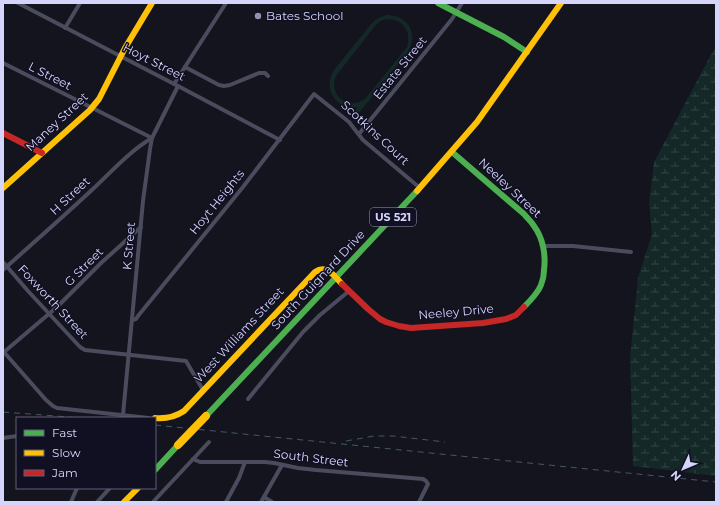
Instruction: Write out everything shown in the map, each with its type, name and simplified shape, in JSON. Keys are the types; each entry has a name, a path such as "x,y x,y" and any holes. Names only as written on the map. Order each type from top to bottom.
{"main road":[{"name":"Maney Street","path":"3,188 92,108 100,99 121,56 152,3"},
{"path":"438,3 504,37 527,52"},
{"name":"South Guignard Drive","path":"156,469 421,188 477,122 561,3"},
{"path":"3,133 42,153"},
{"name":"Neeley Street","path":"452,152 524,214 534,225 544,246"},
{"name":"Neeley Drive","path":"336,278 376,316 386,322 405,328 489,322 506,319 516,315 535,295 543,280 545,264 544,246"},
{"name":"West Williams Street","path":"156,418 168,418 180,414 315,272 324,268 336,278"},
{"path":"124,502 137,489"}],"street":[{"name":"Hoyt Street","path":"18,3 280,140"},
{"path":"65,28 80,3"},
{"name":"K Street","path":"123,415 148,160 152,138 185,67 226,3"},
{"name":"Estate Street","path":"359,134 452,19 462,3"},
{"name":"L Street","path":"3,63 152,138"},
{"path":"185,67 219,85 224,86 235,84 259,73 265,73 268,76"},
{"name":"Scotkins Court","path":"314,94 349,122 366,142 421,188"},
{"name":"Hoyt Heights","path":"132,320 136,319 280,140 314,94"},
{"name":"H Street","path":"3,270 124,160 152,138"},
{"name":"G Street","path":"3,351 57,307 141,227"},
{"path":"544,246 573,246 631,252"},
{"name":"Foxworth Street","path":"3,262 72,340 83,349 186,361 203,390"},
{"path":"248,399 298,338 320,316 349,291"},
{"path":"3,351 53,406 61,409 140,417"},
{"path":"3,438 16,436"},
{"path":"153,502 209,442"},
{"name":"South Street","path":"193,459 200,462 265,462 298,468 423,480 428,484 419,502"},
{"path":"226,502 246,462"},
{"path":"261,502 282,465"},
{"path":"71,502 77,489"},
{"path":"97,502 109,489"},
{"path":"264,497 272,502"}],"green space":[{"path":"387,15 394,16 401,18 406,22 412,32 411,45 408,52 355,118 352,115 358,107 343,105 333,97 330,84 331,77 334,70 372,23 378,18","holes":["387,19 398,21 405,27 408,36 407,47 365,99 352,103 341,99 337,95 335,89 334,83 336,76 380,21"]},
{"path":"716,46 716,476 633,466 630,358 638,278 652,234 649,203 654,162"}],"railway":[{"path":"3,412 69,417"},
{"path":"156,425 716,482"},
{"path":"346,441 374,436 393,436 445,442"}],"traffic: fast":[{"path":"438,3 504,37 527,52"},
{"path":"452,152 524,214 533,224 540,236 545,264 543,278 538,291 524,307"},
{"path":"206,416 417,191"},
{"path":"156,469 178,445"}],"traffic: slow":[{"path":"3,188 90,110 99,99 125,48 152,3"},
{"path":"417,191 477,122 561,3"},
{"path":"156,418 170,417 184,411 315,272 323,269 327,270 342,284"},
{"path":"178,445 206,416"},
{"path":"124,502 137,489"}],"traffic: jam":[{"path":"3,133 42,153"},
{"path":"342,284 380,319 399,326 411,328 483,323 506,319 516,315 524,307"}],"place":[{"name":"Bates School","path":"258,16"}]}
